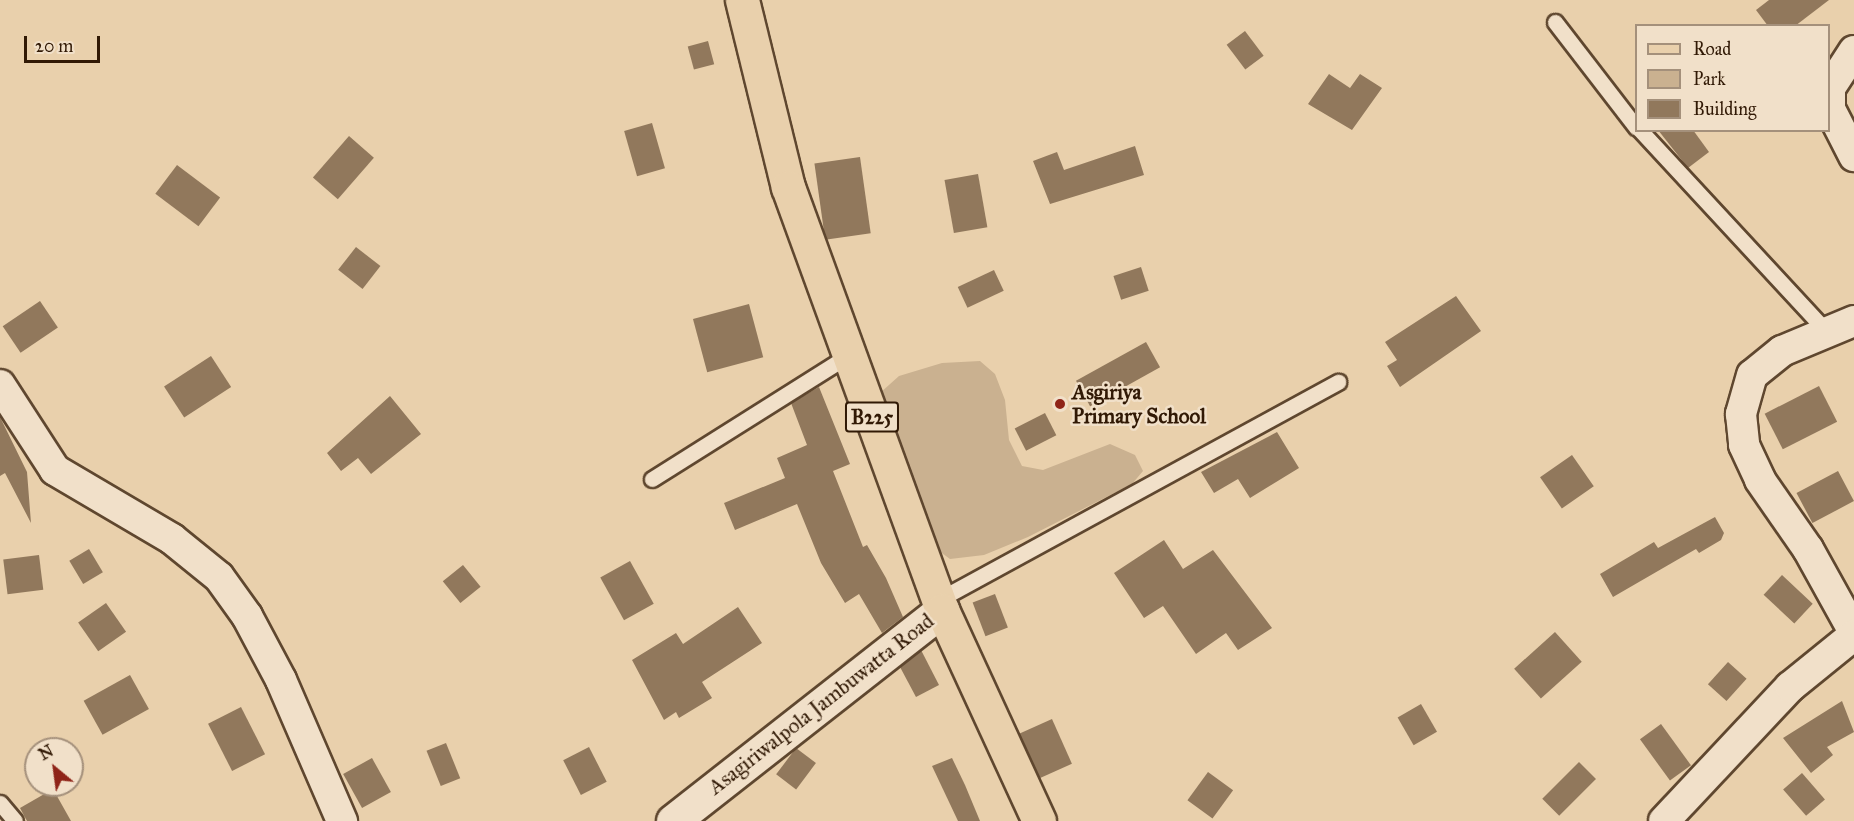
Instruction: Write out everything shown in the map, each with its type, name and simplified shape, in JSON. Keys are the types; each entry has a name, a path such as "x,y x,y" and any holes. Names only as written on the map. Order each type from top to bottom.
{"main road":[{"name":"B225","path":"742,0 788,188 940,605 1039,821"}],"street":[{"path":"1854,51 1830,88 1830,109 1854,156"},
{"path":"1664,821 1790,687 1854,633 1808,549 1760,480 1744,445 1741,414 1752,375 1782,351 1841,327"},
{"path":"0,385 55,470 172,538 219,577 248,616 281,680 342,821"},
{"name":"Asagiriwalpola Jambuwatta Road","path":"673,821 940,605"}],"lane":[{"path":"1555,22 1635,126"},
{"path":"1642,132 1841,327"},
{"path":"652,479 849,355"},
{"path":"940,605 1338,381"},
{"path":"0,802 15,821"}],"green space":[{"path":"980,361 995,374 1005,400 1009,440 1022,466 1043,470 1110,444 1135,455 1143,471 1132,484 1028,537 984,555 950,559 935,548 880,393 899,376 942,363"}],"building":[{"path":"1769,0 1829,0 1798,24 1766,24 1756,10"},
{"path":"1245,31 1264,56 1245,70 1227,45"},
{"path":"708,41 714,64 694,70 688,46"},
{"path":"1329,74 1350,88 1360,74 1382,88 1352,130 1308,104"},
{"path":"652,123 665,168 637,176 624,131"},
{"path":"1660,132 1694,132 1709,152 1688,168"},
{"path":"349,136 374,158 338,199 313,178"},
{"path":"1135,146 1144,175 1050,204 1033,161 1057,152 1064,170"},
{"path":"860,157 871,233 825,240 814,163"},
{"path":"177,165 220,197 198,226 155,194"},
{"path":"978,174 987,227 954,233 945,180"},
{"path":"356,247 380,266 363,289 338,270"},
{"path":"1141,267 1149,291 1121,300 1113,276"},
{"path":"994,270 1004,291 967,308 958,287"},
{"path":"1456,296 1481,331 1400,387 1387,366 1397,360 1385,342"},
{"path":"40,301 58,328 21,353 3,326"},
{"path":"749,304 763,357 707,372 693,319"},
{"path":"1146,342 1160,367 1090,406 1076,381"},
{"path":"211,356 231,387 184,418 164,386"},
{"path":"1819,386 1837,422 1783,449 1765,414"},
{"path":"819,387 850,464 833,471 863,547 867,545 886,578 903,617 882,633 859,594 845,603 821,563 797,504 735,530 724,503 785,478 777,458 807,445 791,403"},
{"path":"390,396 421,434 371,474 358,458 341,471 327,453"},
{"path":"1045,413 1056,435 1026,451 1015,428"},
{"path":"0,417 27,472 31,523 5,473 0,476"},
{"path":"1277,432 1299,468 1250,498 1238,479 1214,493 1201,472"},
{"path":"1572,455 1594,486 1562,508 1540,477"},
{"path":"1838,471 1854,501 1812,523 1797,493"},
{"path":"1715,517 1724,533 1721,540 1699,553 1696,549 1613,597 1600,574 1654,542 1658,548"},
{"path":"1164,540 1183,569 1213,550 1272,628 1238,650 1226,633 1196,654 1163,606 1144,618 1114,573"},
{"path":"89,549 103,572 83,584 69,561"},
{"path":"39,555 43,590 8,594 3,559"},
{"path":"630,561 654,604 624,620 600,577"},
{"path":"463,565 481,587 460,603 443,581"},
{"path":"1782,575 1813,604 1794,623 1764,595"},
{"path":"995,594 1008,628 985,636 973,603"},
{"path":"106,603 126,632 98,651 78,623"},
{"path":"738,607 762,643 702,682 712,698 679,718 676,712 664,720 632,660 676,633 683,644"},
{"path":"1555,632 1582,662 1541,699 1514,669"},
{"path":"921,650 939,685 916,697 900,667"},
{"path":"1728,662 1747,679 1727,701 1708,684"},
{"path":"130,675 149,709 103,735 84,701"},
{"path":"1842,701 1854,732 1827,747 1833,755 1811,773 1783,738"},
{"path":"1421,704 1437,732 1414,745 1398,718"},
{"path":"241,707 265,754 232,771 208,724"},
{"path":"1052,719 1072,764 1039,778 1019,734"},
{"path":"1661,724 1691,765 1670,781 1640,739"},
{"path":"446,743 460,778 441,786 427,751"},
{"path":"589,747 607,782 581,795 563,760"},
{"path":"796,748 816,763 796,789 776,774"},
{"path":"372,758 391,792 362,808 343,774"},
{"path":"952,758 980,821 958,821 932,766"},
{"path":"1579,762 1596,779 1559,816 1542,799"},
{"path":"1208,772 1233,790 1213,819 1187,800"},
{"path":"1802,773 1825,799 1806,816 1783,789"},
{"path":"39,797 58,797 71,821 27,821 20,808"}],"place":[{"name":"Asgiriya Primary School","path":"1060,404"}]}
